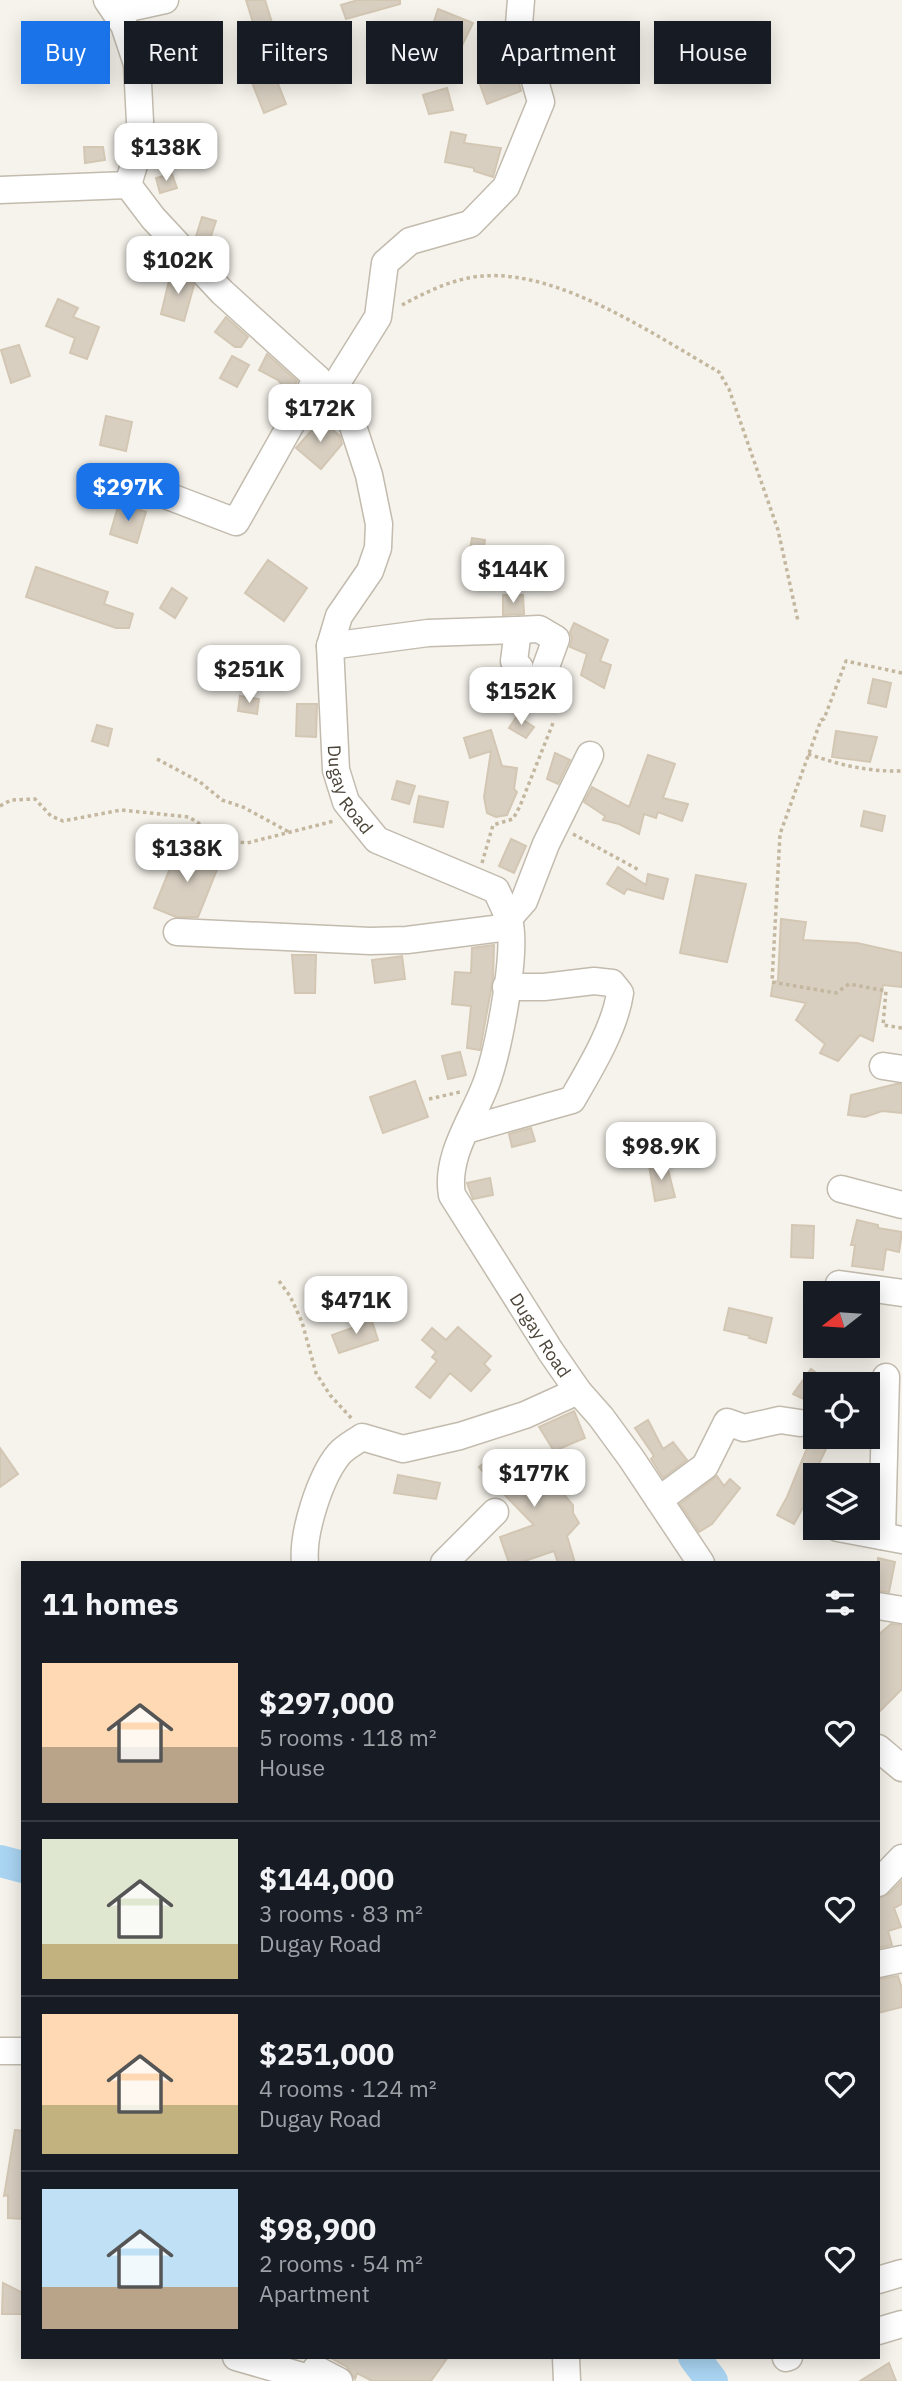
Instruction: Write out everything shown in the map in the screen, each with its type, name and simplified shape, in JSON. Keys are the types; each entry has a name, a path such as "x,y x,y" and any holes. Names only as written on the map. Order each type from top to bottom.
{"street":[{"path":"0,190 128,185 141,141 137,64 124,25 111,6 165,0"},
{"path":"126,480 236,522 323,386 378,317 385,263 410,241 470,224 506,187 541,102 519,25 521,0"},
{"name":"Dugay Road","path":"128,185 153,218 222,292 323,386 351,420 369,475 379,524 378,548 370,571 340,616 330,646 336,770 346,802 377,840 496,890 510,922 512,947 496,1056 451,1172 452,1195 578,1391 601,1417 700,1561"},
{"path":"330,646 428,633 528,629 556,639 544,671"},
{"path":"520,685 520,668 514,661 528,629"},
{"path":"177,932 370,941 407,940 510,922 524,901 556,825 590,755"},
{"path":"466,1130 572,1100 590,1068 618,1006 620,993 612,984 594,981 544,987 506,987"},
{"path":"841,1189 902,1205"},
{"path":"880,1290 902,1293"},
{"path":"886,1377 892,1538"},
{"path":"305,1561 309,1526 325,1480 340,1452 362,1437 403,1449 460,1436 525,1415 578,1391"},
{"path":"659,1500 705,1466 727,1422 744,1428 780,1420 800,1423"},
{"path":"446,1561 495,1513"},
{"path":"880,1606 902,1610"},
{"path":"880,1881 902,1858"},
{"path":"880,1964 902,1959"},
{"path":"0,2051 21,2052"},
{"path":"880,2279 902,2273"},
{"path":"880,2330 902,2324"},
{"path":"243,2359 321,2380"},
{"path":"566,2359 567,2381"}],"path":[{"path":"378,317 433,288 482,276 536,280 597,303 719,372 733,401 778,530 798,621"},
{"path":"902,673 846,661 824,719 821,720 780,834 772,982 836,993 849,984 886,991 883,1026 902,1028"},
{"path":"477,880 493,825 513,819 553,723"},
{"path":"808,754 840,765 876,772 902,771"},
{"path":"157,759 200,782 222,800 243,807 290,832"},
{"path":"0,806 11,800 35,799 51,816 62,821 121,810 189,817 224,840 247,843 356,817"},
{"path":"556,825 639,870"},
{"path":"279,1281 290,1296 302,1322 316,1373 330,1395 353,1419 362,1437"}],"building":[{"path":"246,0 265,0 271,21 253,21"},
{"path":"358,0 400,0 400,4 346,19 341,5"},
{"path":"438,9 473,23 463,44 463,21 434,21"},
{"path":"253,84 278,84 286,104 264,113"},
{"path":"480,84 519,84 521,91 487,104"},
{"path":"447,88 453,110 429,114 423,95"},
{"path":"451,132 466,135 464,143 501,148 493,177 474,171 474,168 445,162"},
{"path":"84,147 103,147 105,160 85,163"},
{"path":"172,174 177,188 160,193 156,178"},
{"path":"202,217 216,221 208,245 195,240"},
{"path":"172,268 180,270 194,285 184,321 161,314"},
{"path":"58,299 78,308 73,317 99,327 87,359 70,353 75,338 46,326"},
{"path":"226,317 248,337 241,347 235,347 215,332"},
{"path":"19,345 30,376 11,383 1,350"},
{"path":"267,354 297,381 290,394 278,380 259,370"},
{"path":"232,356 249,365 237,387 220,378"},
{"path":"106,416 132,422 126,451 100,445"},
{"path":"321,420 340,436 342,444 321,469 296,448"},
{"path":"119,503 146,512 137,543 110,534"},
{"path":"472,538 485,540 480,570 467,568"},
{"path":"268,560 307,588 284,621 245,593"},
{"path":"36,567 108,592 104,604 133,614 129,628 116,628 26,597"},
{"path":"172,588 187,598 175,618 160,608"},
{"path":"503,595 523,595 524,614 503,615"},
{"path":"574,623 608,640 600,661 611,665 604,688 581,675 587,654 570,647 570,632"},
{"path":"873,679 891,683 886,707 868,703"},
{"path":"240,696 259,699 257,714 238,711"},
{"path":"297,704 317,704 316,737 296,736"},
{"path":"517,716 534,727 526,738 509,728"},
{"path":"97,725 112,729 108,746 92,741"},
{"path":"491,730 502,766 517,768 514,789 517,792 507,815 496,817 487,813 484,797 491,751 470,758 464,738"},
{"path":"836,731 877,737 870,762 832,757"},
{"path":"555,753 570,760 558,784 547,779"},
{"path":"648,755 675,764 663,798 688,804 682,821 658,812 656,818 644,814 639,834 603,820 605,816 584,802 592,787 629,807"},
{"path":"397,781 415,786 409,804 392,799"},
{"path":"419,796 448,802 443,827 414,822"},
{"path":"864,811 885,816 882,831 861,826"},
{"path":"511,839 526,846 514,873 499,866"},
{"path":"179,846 220,862 198,917 176,917 154,908"},
{"path":"618,867 646,885 648,874 668,879 663,899 627,889 624,894 607,884"},
{"path":"696,875 746,884 727,962 680,953"},
{"path":"781,919 806,922 803,940 857,943 902,953 902,987 883,985 873,1041 860,1035 838,1061 820,1053 825,1044 796,1020 806,1003 771,996 773,982 778,981"},
{"path":"494,945 493,979 480,1050 467,1048 471,1006 452,1004 455,972 471,973 472,948"},
{"path":"292,955 316,955 315,993 295,993"},
{"path":"402,956 405,979 375,983 372,960"},
{"path":"460,1052 466,1075 448,1079 442,1056"},
{"path":"415,1081 428,1117 383,1133 370,1097"},
{"path":"902,1084 902,1113 882,1111 865,1117 848,1115 851,1095"},
{"path":"531,1128 535,1141 512,1147 509,1134"},
{"path":"666,1162 675,1197 655,1201 649,1165"},
{"path":"490,1178 493,1195 473,1199 467,1183"},
{"path":"857,1220 878,1225 878,1228 902,1232 899,1252 886,1249 883,1270 852,1266 855,1245 851,1245"},
{"path":"792,1225 814,1226 813,1258 791,1257"},
{"path":"729,1308 772,1318 766,1343 724,1330"},
{"path":"371,1318 378,1340 339,1353 332,1335"},
{"path":"458,1327 491,1356 484,1364 490,1370 471,1391 450,1373 430,1398 416,1387 437,1361 432,1357 436,1352 422,1340 432,1328 446,1340"},
{"path":"803,1380 803,1399 793,1394"},
{"path":"574,1411 585,1438 554,1451 539,1427"},
{"path":"648,1420 663,1449 673,1442 687,1460 663,1478 651,1459 654,1456 635,1428"},
{"path":"0,1448 18,1474 0,1487"},
{"path":"807,1449 826,1449 819,1463 803,1463 803,1508 794,1524 777,1515"},
{"path":"540,1450 558,1469 549,1477 573,1505 573,1513 579,1523 567,1536 574,1561 557,1561 554,1551 525,1561 508,1561 500,1537 534,1525 494,1486 479,1467 499,1452 515,1473"},
{"path":"398,1475 440,1483 436,1499 394,1493"},
{"path":"717,1476 724,1486 730,1479 740,1488 712,1524 699,1532 680,1504"},
{"path":"878,1558 895,1562 889,1592 880,1591"},
{"path":"891,1624 902,1625 902,1689 880,1711 880,1633"},
{"path":"902,1881 902,1904 894,1908 901,1927 888,1931 892,1945 880,1948 880,1897 889,1894"},
{"path":"898,1976 902,1989 902,2007 880,2012 880,1979"},
{"path":"15,2130 21,2131 21,2219 8,2218 8,2195 4,2196"},
{"path":"3,2283 21,2292 21,2314 2,2314"},
{"path":"333,2359 447,2359 431,2381 372,2381 357,2373 355,2379 347,2367"},
{"path":"889,2363 896,2381 860,2381"}],"waterway":[{"path":"0,1861 21,1866"},
{"path":"696,2359 712,2381"}]}
